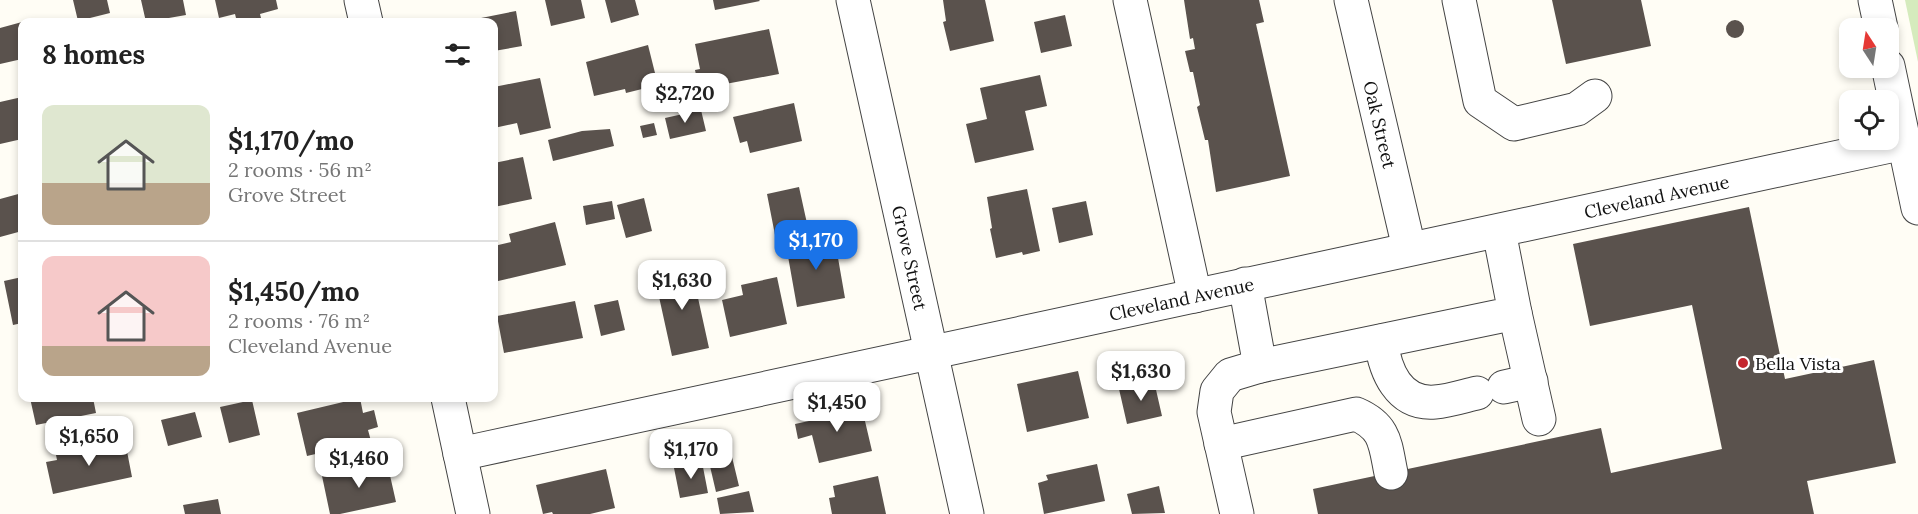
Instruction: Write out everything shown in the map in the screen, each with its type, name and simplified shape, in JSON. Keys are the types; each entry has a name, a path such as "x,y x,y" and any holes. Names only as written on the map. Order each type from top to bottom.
{"street":[{"path":"361,0 365,18"},
{"name":"Grove Street","path":"853,0 967,514"},
{"path":"1130,0 1195,296"},
{"name":"Oak Street","path":"1351,0 1409,249"},
{"path":"1459,0 1480,101 1514,124 1577,109 1595,96"},
{"path":"1875,0 1879,18"},
{"path":"1890,78 1918,208"},
{"name":"Cleveland Avenue","path":"460,454 1904,143"},
{"path":"1499,231 1515,313 1504,387"},
{"path":"1245,284 1260,366"},
{"path":"1237,514 1214,412 1217,391 1230,375 1260,366 1515,313"},
{"path":"1381,341 1384,363 1392,379 1404,393 1433,402 1504,387"},
{"path":"1504,387 1539,418"},
{"path":"449,402 473,514"},
{"path":"1221,444 1356,414 1368,419 1382,434 1391,473"}],"green space":[{"path":"1905,0 1918,0 1918,62"}],"building":[{"path":"73,0 107,0 110,13 90,18 77,18"},
{"path":"141,0 183,0 186,15 145,18"},
{"path":"215,0 276,0 278,9 260,14 261,18 236,18 235,14 219,18"},
{"path":"545,0 581,0 585,18 551,26"},
{"path":"605,0 635,0 639,15 611,23"},
{"path":"713,0 759,0 760,1 715,10"},
{"path":"943,0 985,0 994,41 950,51 943,22 946,21"},
{"path":"1184,0 1259,0 1264,22 1256,24 1290,176 1216,192 1208,140 1205,140 1197,107 1200,105 1193,72 1190,72 1185,51 1195,49 1193,38 1190,39"},
{"path":"1552,0 1641,0 1651,46 1566,64"},
{"path":"516,11 522,46 498,50 498,18 481,18"},
{"path":"1065,15 1072,46 1041,53 1034,22"},
{"path":"1731,20 1739,20 1744,25 1742,36 1731,38 1726,33 1726,25"},
{"path":"18,23 18,60 0,64 0,28"},
{"path":"769,29 779,74 704,88 704,84 698,85 695,70 700,69 695,44"},
{"path":"648,45 658,85 626,93 625,89 594,96 586,62"},
{"path":"1040,75 1047,106 1025,111 1034,150 975,163 966,124 987,119 980,88"},
{"path":"540,78 551,128 520,135 517,123 498,127 498,86"},
{"path":"18,98 18,140 0,144 0,102"},
{"path":"794,103 802,141 750,153 747,141 740,143 733,117"},
{"path":"701,110 706,131 670,139 665,118"},
{"path":"654,123 657,135 643,138 640,126"},
{"path":"610,129 614,146 553,161 548,140 582,131"},
{"path":"523,157 532,199 498,206 498,162"},
{"path":"799,187 808,228 775,235 767,194"},
{"path":"1027,189 1040,251 1023,255 1022,252 996,258 987,197"},
{"path":"18,194 18,232 0,237 0,199"},
{"path":"644,198 652,231 626,238 617,205"},
{"path":"612,201 615,219 586,225 583,206"},
{"path":"1086,201 1093,235 1059,243 1052,208"},
{"name":"Bella Vista","path":"1749,207 1785,379 1874,360 1896,463 1807,481 1814,514 1318,514 1313,489 1601,428 1611,473 1722,449 1692,305 1590,326 1573,244"},
{"path":"555,222 566,265 498,281 498,245 511,242 509,234"},
{"path":"834,235 845,298 797,307 786,245"},
{"path":"691,266 709,348 672,356 654,274"},
{"path":"777,277 787,324 730,337 722,300 743,295 741,285"},
{"path":"18,278 18,324 13,325 4,281"},
{"path":"618,300 625,330 601,336 594,305"},
{"path":"575,301 583,338 504,353 498,316"},
{"path":"1078,371 1089,418 1027,432 1017,384"},
{"path":"1154,381 1162,416 1127,424 1119,389"},
{"path":"31,402 94,402 96,413 36,425"},
{"path":"252,402 260,435 229,443 220,407"},
{"path":"343,402 361,402 363,413 374,410 378,427 368,430 371,441 307,456 297,413"},
{"path":"861,404 872,451 819,463 812,435 798,439 795,424 809,421 808,417"},
{"path":"195,412 202,437 168,446 161,420"},
{"path":"125,441 132,477 53,494 46,462 57,460 56,455"},
{"path":"732,457 739,486 716,492 709,462"},
{"path":"387,462 396,502 330,514 322,476"},
{"path":"702,462 708,493 680,498 674,468"},
{"path":"1097,464 1105,501 1044,514 1038,483 1048,480 1046,475"},
{"path":"606,469 615,508 590,514 553,514 552,512 543,514 536,485"},
{"path":"878,476 886,514 832,514 829,498 835,497 833,486"},
{"path":"1159,486 1165,513 1132,514 1127,494"},
{"path":"749,491 754,512 720,514 717,498"},
{"path":"218,499 221,514 185,514 183,505"}],"place":[{"name":"Bella Vista","path":"1743,363"}]}
